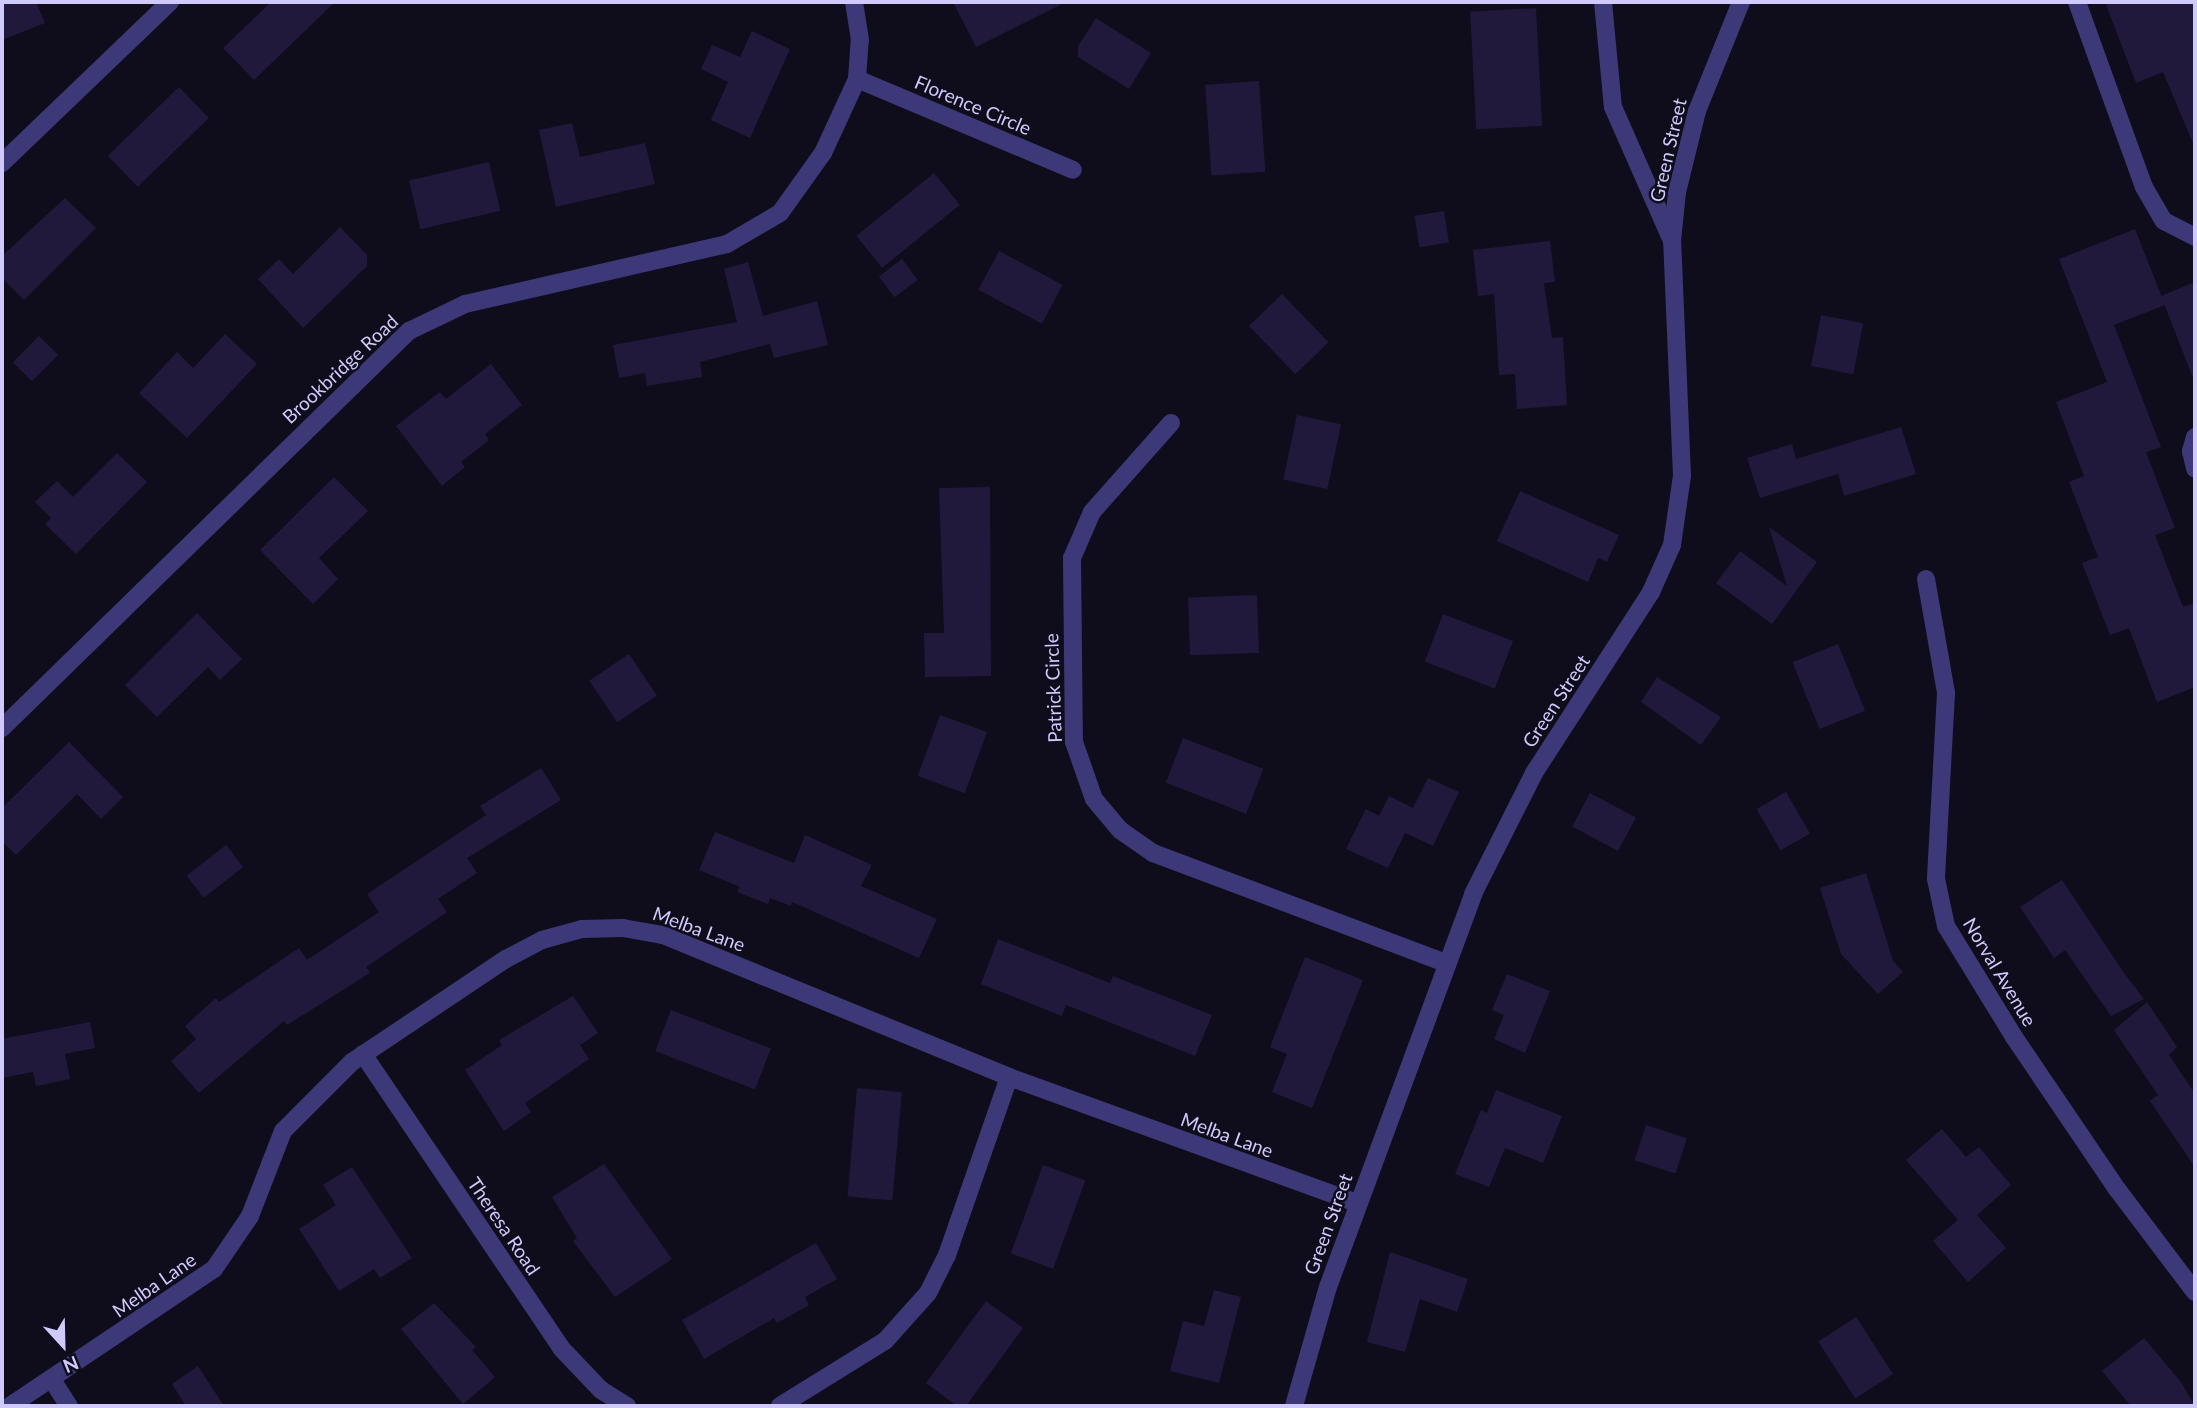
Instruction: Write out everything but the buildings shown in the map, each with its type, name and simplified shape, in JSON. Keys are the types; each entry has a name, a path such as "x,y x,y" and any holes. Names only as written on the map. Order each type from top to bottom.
{"street":[{"path":"2,163 170,2"},
{"name":"Brookbridge Road","path":"2,728 392,343 427,320 465,304 701,251 748,234 780,213 799,191 823,153 857,79 860,40 854,2"},
{"path":"1603,2 1613,107 1672,241"},
{"name":"Green Street","path":"1294,1406 1313,1333 1357,1203 1445,963 1507,823 1651,592 1672,545 1682,476 1672,241 1689,136 1741,2"},
{"path":"2077,2 2144,187 2164,221 2195,237"},
{"name":"Florence Circle","path":"857,79 1073,170"},
{"name":"Patrick Circle","path":"1171,423 1092,512 1072,558 1073,732 1078,762 1090,790 1120,830 1153,853 1445,963"},
{"path":"2195,437 2191,451 2195,470"},
{"name":"Norval Avenue","path":"1926,579 1947,693 1936,879 1946,926 2021,1048 2117,1189 2195,1292"},
{"name":"Melba Lane","path":"10,1406 214,1269 247,1223 283,1131 363,1054 524,948 582,929 623,928 683,942 1009,1077 1357,1203"},
{"name":"Theresa Road","path":"363,1054 561,1348 601,1391 627,1406"},
{"path":"780,1406 885,1341 928,1293 947,1255 1009,1077"},
{"path":"52,1380 69,1406"}]}
